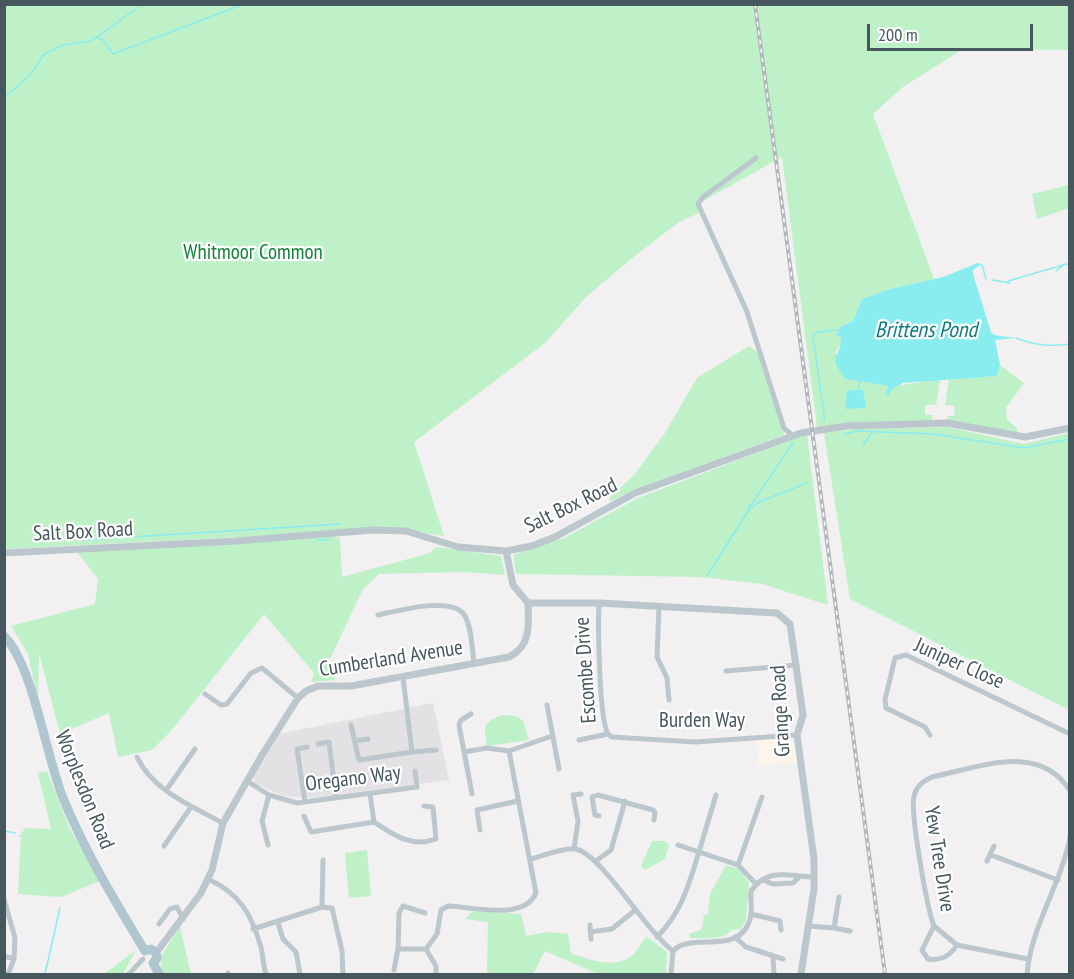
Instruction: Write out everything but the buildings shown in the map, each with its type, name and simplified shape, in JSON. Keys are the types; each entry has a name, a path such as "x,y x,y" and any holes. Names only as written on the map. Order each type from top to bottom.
{"main road":[{"name":"Worplesdon Road","path":"4,636 22,664 63,797 92,860 144,955"},
{"path":"151,949 156,953 157,958 153,963 148,963 144,955 151,949"},
{"path":"153,963 159,975"}],"street":[{"path":"756,158 703,197 698,204 747,312 784,428 792,435"},
{"name":"Salt Box Road","path":"4,553 236,541 373,530 406,531 458,547 506,551 532,546 555,537 635,493 792,435 847,426 937,423 1025,437 1070,428"},
{"path":"506,551 513,585 528,603"},
{"name":"Grange Road","path":"528,603 599,603 777,613 790,624 802,715 797,735 813,837 815,877 801,975"},
{"name":"Cumberland Avenue","path":"156,953 183,919 208,879 223,823 298,698 318,687 351,686 509,657 522,648 528,629 528,603"},
{"name":"Escombe Drive","path":"599,603 598,635 604,719 608,734"},
{"path":"378,615 431,606 462,611 467,621 474,663"},
{"path":"659,606 657,657 667,678 669,700"},
{"name":"Juniper Close","path":"930,735 925,728 886,708 885,700 895,658 900,655 906,655 1070,734"},
{"path":"726,671 796,665"},
{"path":"205,694 221,705 227,704 251,673 262,668 298,698"},
{"path":"403,677 412,752"},
{"path":"547,705 559,769"},
{"path":"471,714 461,720 459,725 472,794"},
{"path":"351,726 359,760 436,750"},
{"path":"579,740 608,734"},
{"name":"Burden Way","path":"608,734 612,737 694,742 797,735"},
{"path":"464,752 487,748 509,752 552,736"},
{"path":"354,741 368,739"},
{"path":"318,744 329,742 336,798"},
{"path":"305,802 297,749 306,747"},
{"path":"167,789 195,749"},
{"path":"426,949 437,934 441,910 448,906 516,910 529,906 536,893 509,752"},
{"path":"137,757 151,778 191,807 223,823"},
{"name":"Yew Tree Drive","path":"1028,959 957,945 933,926 927,903 913,798 923,781 932,777 1016,761 1030,761 1053,771 1070,790"},
{"name":"Oregano Way","path":"247,781 269,795 305,802 417,787 415,771"},
{"path":"370,794 374,822"},
{"path":"574,849 578,821 573,795 581,794"},
{"path":"268,845 262,821 269,795"},
{"path":"599,816 595,815 592,797 598,795 653,810 654,820"},
{"path":"657,937 673,921 686,896 716,795"},
{"path":"738,865 762,797"},
{"path":"480,830 477,810 518,801"},
{"path":"596,861 611,850 625,801"},
{"path":"304,816 311,832 374,822 399,839 414,843 436,839 433,807 424,806"},
{"path":"164,846 191,807"},
{"path":"1027,975 1028,959 1040,921 1058,880 1070,837"},
{"path":"678,845 698,854 738,865 756,885"},
{"path":"987,861 994,846"},
{"path":"531,859 574,849 596,861 634,911 673,951"},
{"path":"991,855 1058,880"},
{"path":"322,907 323,860"},
{"path":"673,951 683,944 715,943 735,937 745,929 751,914 751,891 771,875 792,873 798,877 815,877"},
{"path":"763,880 772,884 793,883 798,877"},
{"path":"208,879 229,888 242,903 261,947 266,975"},
{"path":"834,928 839,897"},
{"path":"4,899 15,938 14,959 8,975"},
{"path":"394,970 398,949 399,913 403,906 425,913"},
{"path":"159,924 170,909 177,907 183,919"},
{"path":"253,929 278,923 322,907 332,908 342,951 343,975"},
{"path":"590,932 612,929 634,911"},
{"path":"751,914 780,921 781,930"},
{"path":"278,923 283,939 296,952 300,975"},
{"path":"590,925 591,939"},
{"path":"809,926 850,931"},
{"name":"Yew Tree Drive","path":"933,926 922,950 928,959 936,961 957,945"},
{"path":"735,937 746,947 783,959"},
{"path":"398,949 426,949"},
{"path":"426,949 436,966 436,975"},
{"path":"671,975 673,951"},
{"path":"129,975 144,955"},
{"path":"4,956 14,959"},
{"path":"773,957 774,975"}],"shaded area":[{"path":"433,703 449,780 312,798 283,796 255,783 253,774 278,734"},
{"path":"787,737 795,743 798,762 758,765 756,739"}],"green space":[{"name":"Whitmoor Common","path":"5,5 1069,5 1069,50 963,49 903,87 873,114 934,279 890,289 862,299 853,321 840,327 836,335 841,337 841,343 835,353 896,386 940,379 936,405 925,405 925,415 933,415 932,420 817,427 782,157 696,205 699,213 679,222 587,296 545,343 414,442 444,536 398,529 5,549"},
{"path":"1069,185 1069,208 1037,219 1032,194"},
{"path":"749,346 758,353 784,435 636,489 611,501 609,498 634,475 665,433 697,378"},
{"path":"1000,365 1024,383 1006,408 1007,420 1016,427 1018,433 947,421 948,416 954,416 955,406 945,405 949,379 997,376"},
{"path":"948,427 1024,444 1069,433 1069,710 850,599 824,433 857,429"},
{"path":"807,434 828,605 762,584 700,577 516,574 513,555 564,538 638,498"},
{"path":"328,536 340,538 342,577 430,553 436,547 501,556 505,575 464,572 379,574 363,589 328,663 335,680 311,682 314,673 264,614 171,731 152,750 118,757 109,713 60,734 39,653 38,701 28,654 11,626 95,604 98,579 77,552"},
{"path":"502,715 515,716 522,720 529,740 487,746 486,726 491,720"},
{"path":"47,771 69,827 100,881 61,897 18,894 21,833 26,828 51,829 38,773"},
{"path":"652,841 664,841 669,845 665,859 645,870 641,866"},
{"path":"367,850 371,896 349,898 345,853"},
{"path":"726,865 738,869 749,882 746,920 741,929 731,930 723,936 690,938 689,934 702,929 704,915 708,915 710,894"},
{"path":"473,911 521,914 526,936 547,932 568,934 571,953 602,962 625,960 634,954 647,937 667,952 666,974 598,974 545,951 533,974 487,974 488,922 465,919"},
{"path":"180,926 191,974 162,974 160,958"},
{"path":"136,950 123,974 104,974"}],"water":[{"name":"Brittens Pond","path":"978,263 980,265 973,270 973,274 991,332 994,335 1016,338 995,340 1000,365 997,376 903,383 891,390 888,397 886,391 889,386 846,379 836,361 841,337 836,335 840,327 853,321 862,299 890,289 943,277"},
{"path":"847,390 863,390 866,408 845,409"}],"waterway":[{"path":"4,98 32,73 44,54 64,45 91,41 143,4"},
{"path":"97,37 103,40 113,54 244,4"},
{"path":"1008,281 1070,263"},
{"path":"979,264 982,265 986,279"},
{"path":"1056,271 1062,266"},
{"path":"992,280 1010,283"},
{"path":"825,421 813,336 817,332 838,330"},
{"path":"1016,338 1042,345 1070,344"},
{"path":"857,392 860,382"},
{"path":"845,434 858,431 934,434 1024,448 1070,439"},
{"path":"863,446 872,432"},
{"path":"748,509 793,443"},
{"path":"707,576 748,511 759,502 807,483"},
{"path":"81,540 341,524"},
{"path":"317,540 329,540"},
{"path":"4,831 15,833"},
{"path":"45,974 60,908"}],"railway":[{"path":"755,4 885,974"}]}
